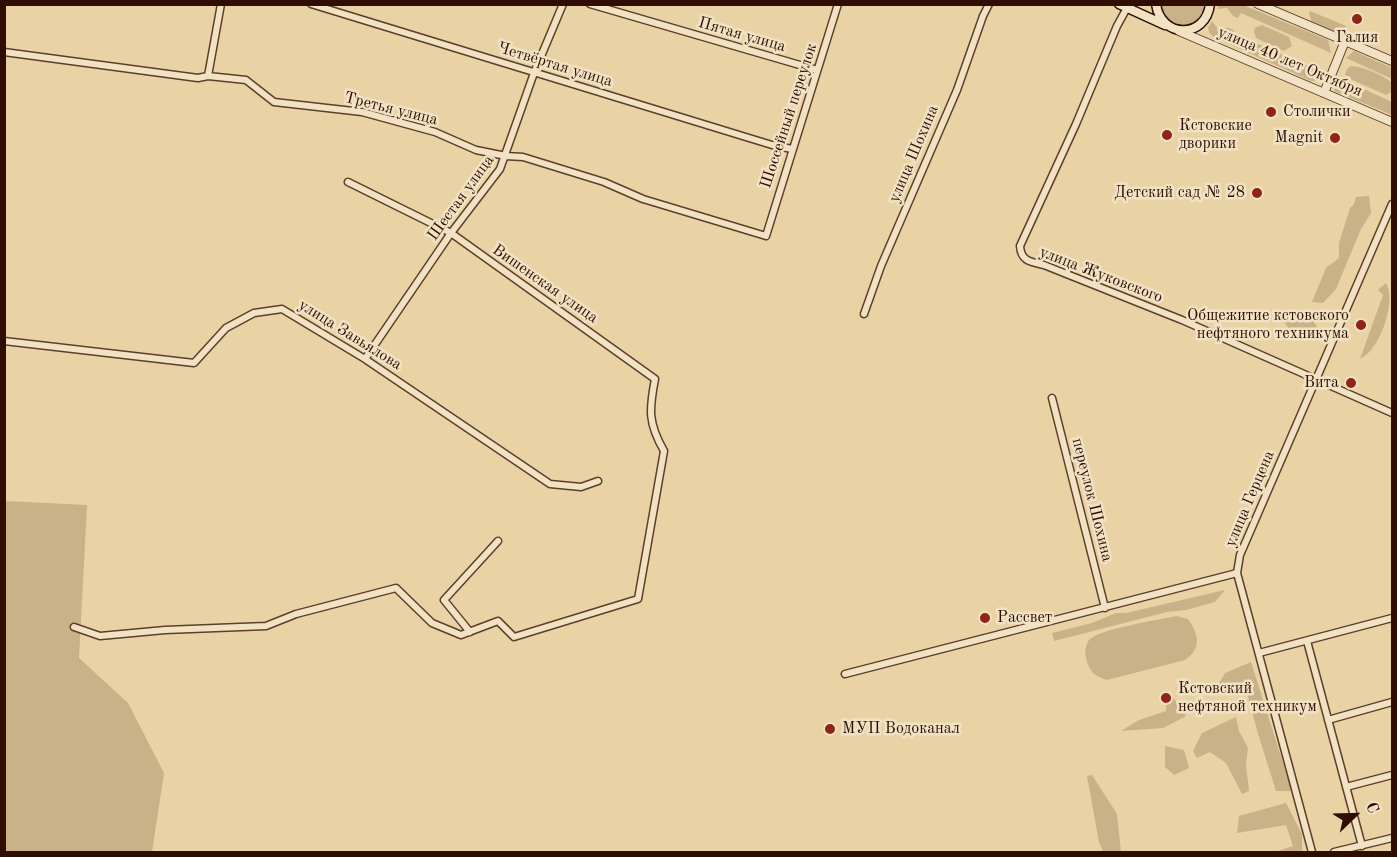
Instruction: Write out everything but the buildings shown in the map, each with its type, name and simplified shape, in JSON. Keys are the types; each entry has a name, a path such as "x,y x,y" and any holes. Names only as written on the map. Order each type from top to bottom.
{"main road":[{"path":"1156,4 1159,15 1172,28"},
{"name":"улица 40 лет Октября","path":"1172,28 1191,29 1200,24 1207,16 1210,4"},
{"path":"1125,6 1172,28"}],"street":[{"path":"208,76 221,4"},
{"name":"Четвёртая улица","path":"311,4 772,145 792,149"},
{"name":"Шестая улица","path":"365,359 451,233 500,169 534,73 564,4"},
{"name":"Пятая улица","path":"590,4 817,70"},
{"name":"Шоссейный переулок","path":"766,236 838,4"},
{"name":"улица Шохина","path":"864,314 881,266 957,90 989,4"},
{"path":"1258,4 1392,61"},
{"name":"улица Жуковского","path":"1125,6 1076,124 1020,246 1021,255 1025,261 1044,265 1182,320 1392,412"},
{"name":"улица 40 лет Октября","path":"1172,28 1392,122"},
{"path":"1324,93 1345,41"},
{"name":"Третья улица","path":"4,52 198,78 208,76 246,80 274,102 362,112 435,132 476,150 523,157 604,182 643,199 766,236"},
{"name":"Вишенская улица","path":"348,182 451,233 655,379 650,408 655,435 664,451 638,599 514,637 498,621 470,632"},
{"name":"улица Герцена","path":"1312,852 1237,573 1240,555 1392,204"},
{"name":"улица Завьялова","path":"4,341 194,363 226,328 254,313 282,309 365,359 550,484 581,487 598,482"},
{"name":"переулок Шохина","path":"1052,398 1105,608"},
{"path":"74,627 100,636 165,630 266,626 296,614 396,588 432,623 461,635 470,632 444,600 498,541"},
{"path":"845,674 1237,573"},
{"path":"1259,653 1392,618"},
{"path":"1307,641 1362,846"},
{"path":"1328,720 1392,702"},
{"path":"1346,787 1392,775"},
{"path":"1334,852 1392,838"}],"shaded area":[{"path":"1161,5 1205,5 1197,20 1183,25 1169,20"},
{"path":"1219,5 1243,5 1328,40 1331,53 1241,13 1238,18 1233,16 1227,8 1217,9"},
{"path":"1310,11 1346,26 1341,35 1312,23"},
{"path":"1212,21 1218,29 1234,30 1233,33 1322,72 1321,76 1311,81 1214,37 1208,28"},
{"path":"1262,25 1289,37 1292,46 1284,51 1256,38 1255,28"},
{"path":"1354,51 1392,68 1392,79 1346,58"},
{"path":"1351,66 1367,69 1387,79 1391,82 1391,92 1386,95 1348,78 1345,74"},
{"path":"1338,77 1392,102 1392,115 1334,91"},
{"path":"1369,196 1371,213 1361,229 1336,289 1323,303 1312,302 1326,268 1339,258 1339,243 1350,208 1356,197"},
{"path":"1386,283 1389,301 1385,324 1374,346 1360,359 1383,295 1378,290"},
{"path":"1310,315 1317,327 1314,332 1305,335 1293,334 1284,322"},
{"path":"5,501 87,505 79,658 128,703 164,773 152,852 5,852"},
{"path":"1225,590 1215,602 1054,641 1052,633 1092,623 1116,613 1126,613"},
{"path":"1176,616 1188,619 1195,630 1196,646 1185,660 1107,680 1095,675 1091,670 1086,658 1086,649 1089,640 1095,636"},
{"path":"1251,662 1292,791 1276,791 1246,690 1227,695 1217,687 1225,673"},
{"path":"1166,692 1178,703 1186,716 1163,728 1121,731 1139,720 1166,711"},
{"path":"1236,717 1239,731 1248,748 1246,765 1249,791 1242,794 1226,763 1210,752 1197,758 1193,751 1202,733"},
{"path":"1165,746 1184,750 1189,768 1174,775 1165,767"},
{"path":"1092,775 1117,814 1121,852 1103,852 1099,842 1087,776"},
{"path":"1286,803 1302,834 1302,852 1275,852 1293,846 1286,825 1237,833 1239,816"}],"place":[{"name":"Галия","path":"1357,19"},
{"name":"Столички","path":"1271,112"},
{"name":"Кстовские дворики","path":"1167,135"},
{"name":"Magnit","path":"1335,138"},
{"name":"Детский сад № 28","path":"1257,193"},
{"name":"Общежитие кстовского нефтяного техникума","path":"1361,325"},
{"name":"Вита","path":"1351,383"},
{"name":"Рассвет","path":"985,618"},
{"name":"Кстовский нефтяной техникум","path":"1166,698"},
{"name":"МУП Водоканал","path":"830,729"}]}
